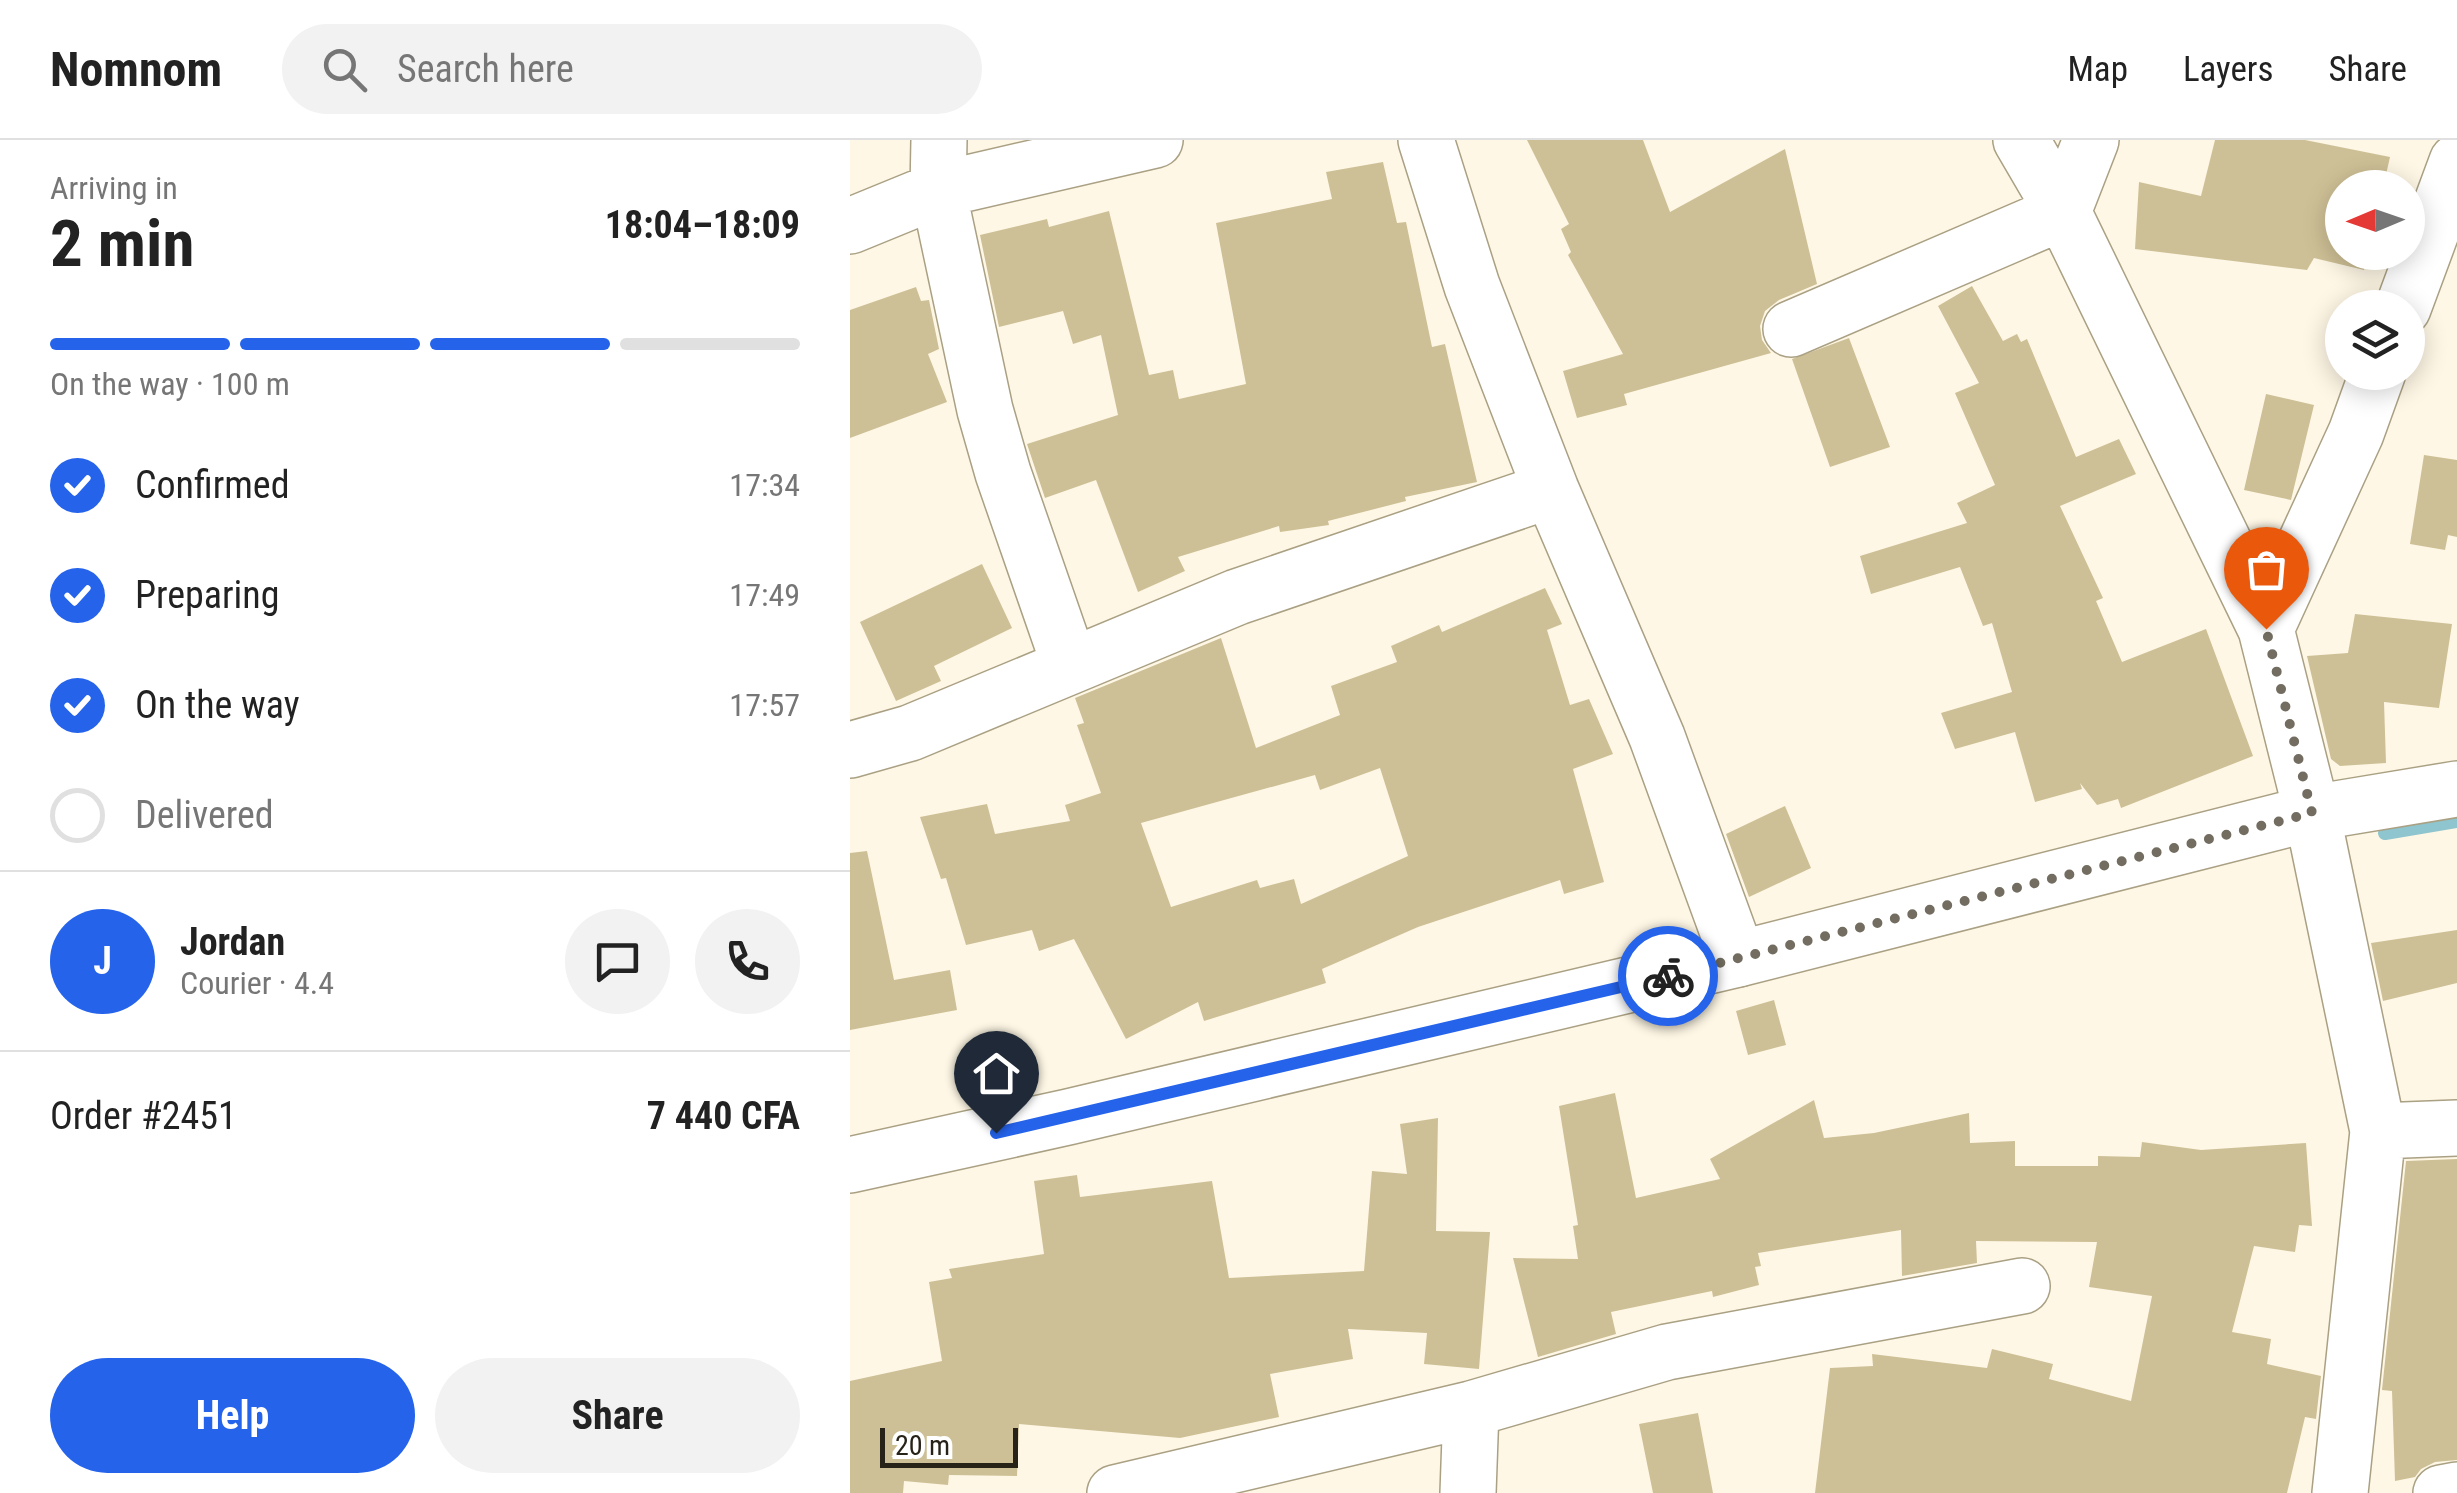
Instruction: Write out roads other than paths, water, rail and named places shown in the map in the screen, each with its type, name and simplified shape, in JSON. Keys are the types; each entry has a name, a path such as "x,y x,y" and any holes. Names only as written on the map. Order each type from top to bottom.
{"street":[{"path":"850,226 938,165 1154,140"},
{"path":"1426,140 1472,286 1552,490 1658,737 1738,959"},
{"path":"2021,140 2063,212 2266,629 2312,813 2378,1131 2340,1493"},
{"path":"1791,329 2063,212 2091,140"},
{"path":"2410,290 2457,162"},
{"path":"938,165 990,426 1070,666"},
{"path":"2266,629 2371,390"},
{"path":"850,750 910,732 1237,597 1552,490"},
{"path":"850,1165 1738,959 2312,813 2457,789"},
{"path":"2378,1131 2457,1128"},
{"path":"1116,1493 1471,1409 1668,1352 2022,1286"},
{"path":"1468,1493 1471,1409"},
{"path":"2441,1493 2457,1490"}],"waterway":[{"path":"2385,833 2457,821"}]}
